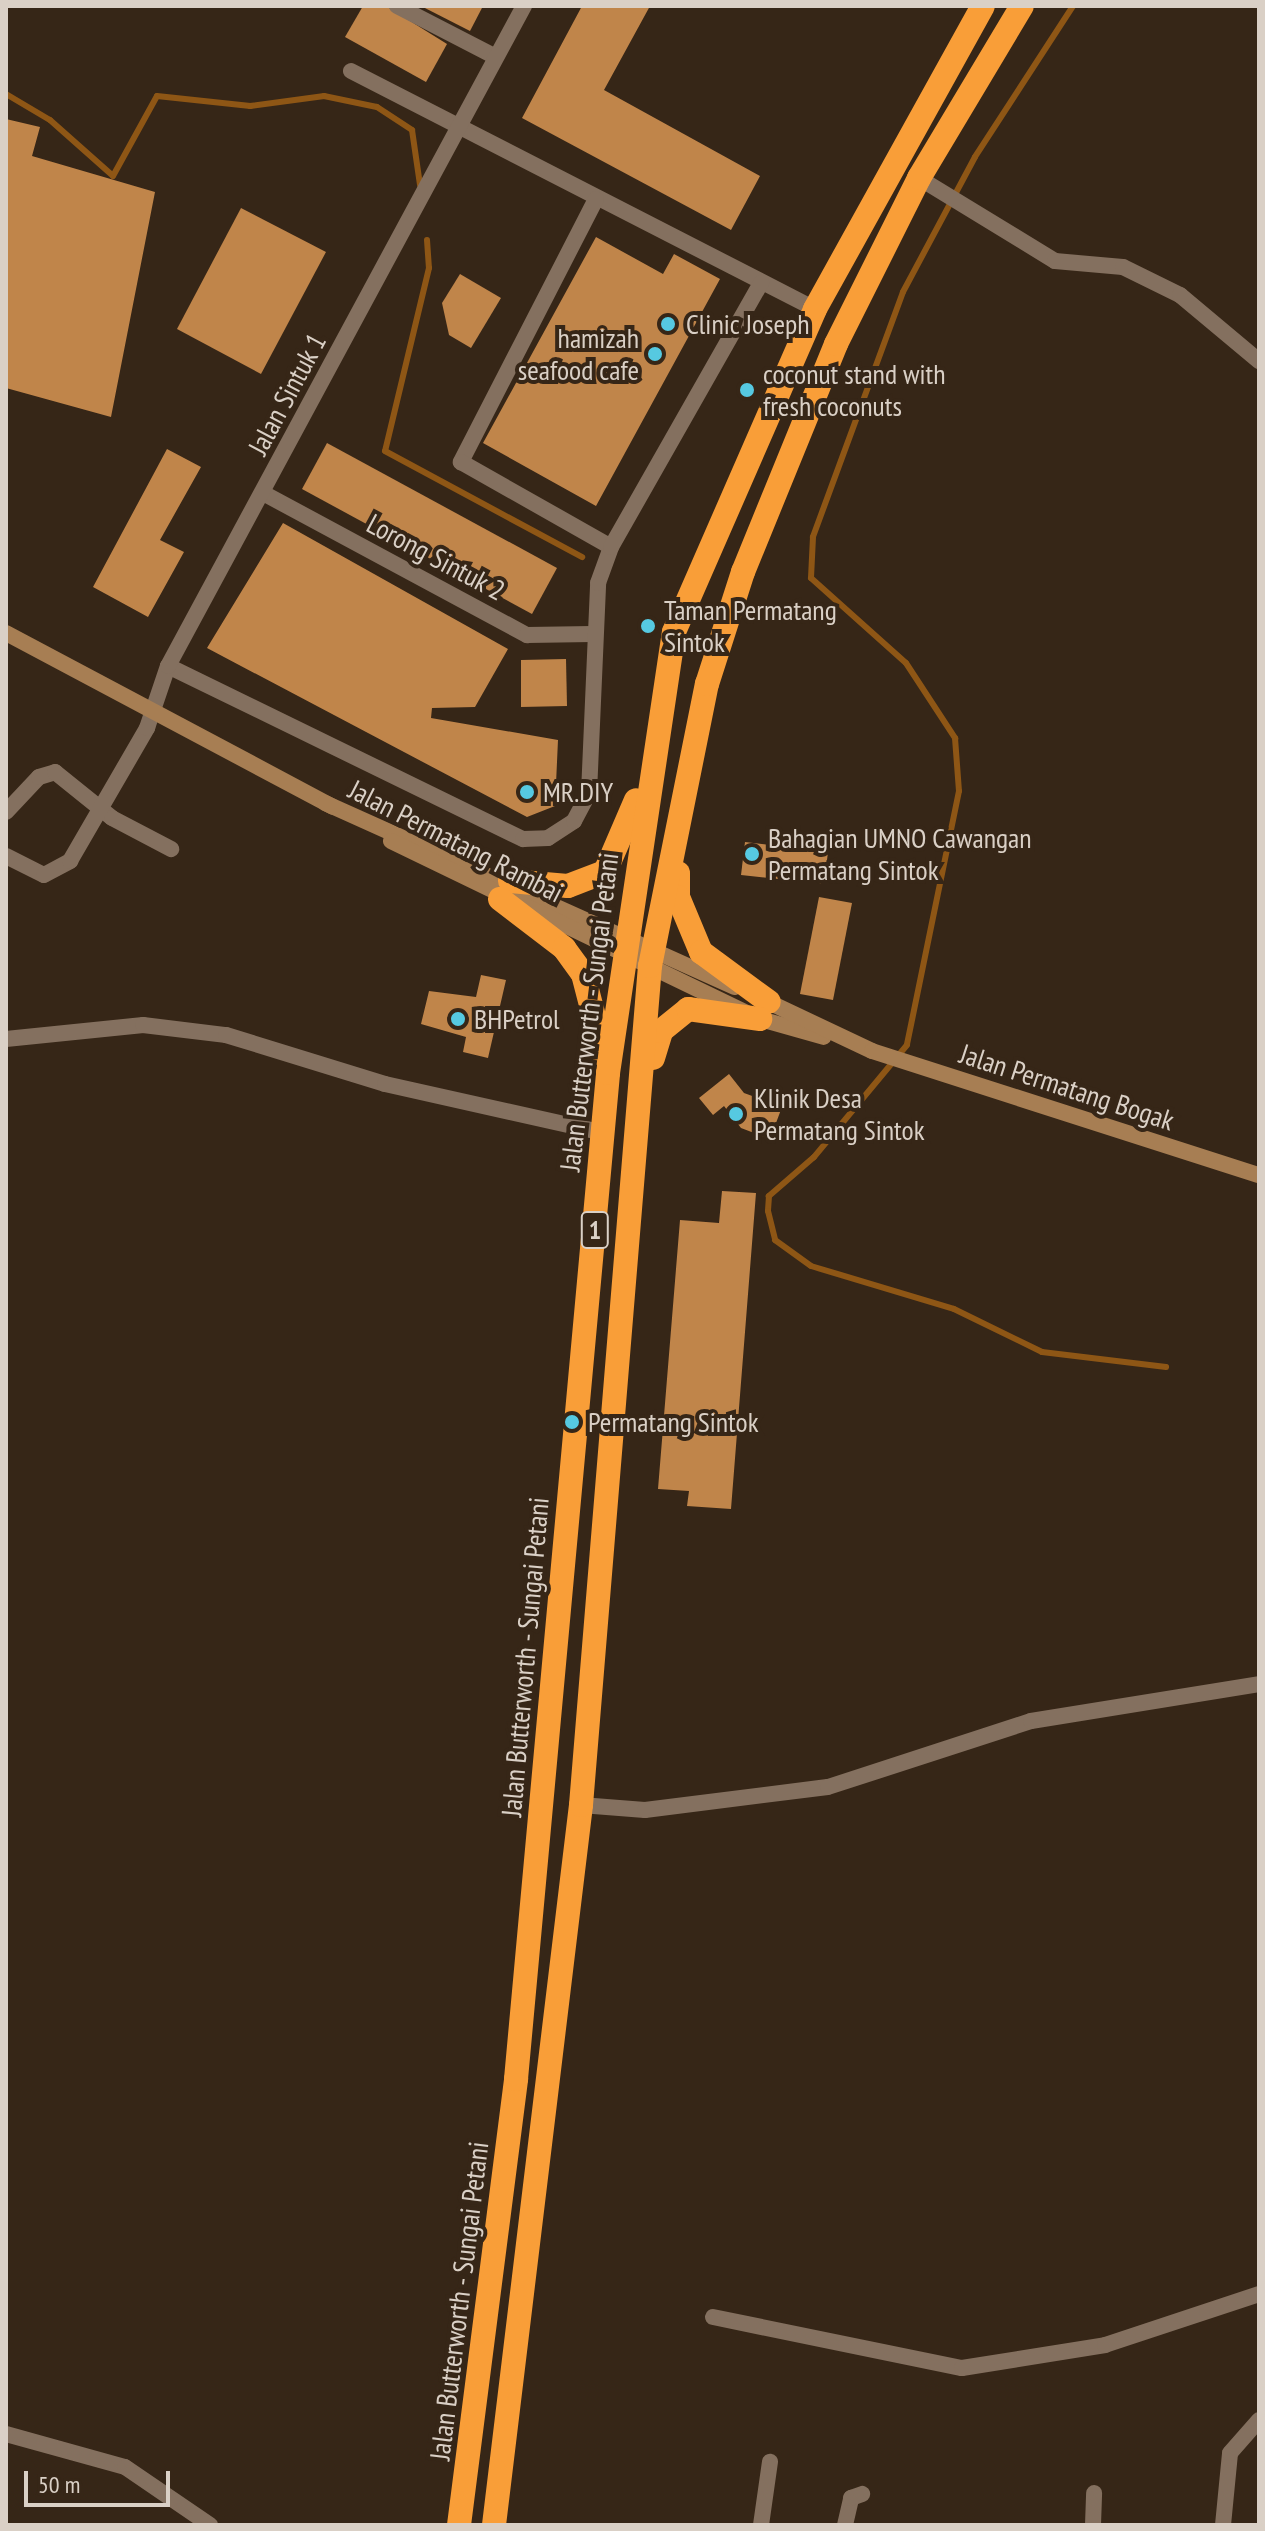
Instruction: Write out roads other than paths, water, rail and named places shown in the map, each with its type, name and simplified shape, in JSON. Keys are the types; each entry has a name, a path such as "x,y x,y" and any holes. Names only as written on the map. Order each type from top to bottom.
{"highway":[{"name":"Jalan Butterworth - Sungai Petani","path":"459,2525 516,2079 608,1073 651,761 674,632 815,309 983,6"},
{"name":"Jalan Butterworth - Sungai Petani","path":"494,2525 591,1806 651,958 707,684 743,572 836,344 928,182 1022,6"},
{"path":"505,890 568,886 605,872 651,761"},
{"path":"677,842 678,897 701,952 765,1010"},
{"path":"505,890 564,948 583,974 608,1073"},
{"path":"640,1102 661,1031 673,1018 706,1007 765,1010"}],"street":[{"path":"397,6 496,57"},
{"name":"Jalan Sintuk 1","path":"6,856 54,875 101,806 147,728 148,709 168,666 524,6"},
{"path":"351,71 815,309"},
{"path":"928,182 1055,261 1123,267 1180,295 1259,361"},
{"path":"596,199 461,462 611,547"},
{"path":"168,666 451,808 523,839 548,838 574,821 589,793 592,634 611,547 761,283"},
{"name":"Lorong Sintuk 2","path":"263,493 527,635 592,634"},
{"name":"Jalan Permatang Rambai","path":"6,633 325,803 651,958"},
{"path":"6,812 47,773 171,849"},
{"name":"Jalan Permatang Bogak","path":"651,958 765,1010 866,1049 1259,1175"},
{"path":"6,1039 143,1025 226,1035 385,1084 604,1133"},
{"path":"591,1806 645,1810 828,1787 1031,1721 1259,1684"},
{"path":"713,2317 962,2368 1105,2345 1259,2294"},
{"path":"1223,2525 1230,2453 1259,2420"},
{"path":"6,2434 125,2467 210,2525"},
{"path":"761,2525 770,2462"},
{"path":"1093,2525 1094,2493"},
{"path":"845,2525 851,2498 862,2494"}],"waterway":[{"path":"1073,6 975,157 903,292 813,537 811,578 906,663 955,738 959,791 907,1045 814,1157 769,1196 768,1211 775,1240 811,1266 954,1309 1042,1352 1166,1367"},
{"path":"6,94 50,120 113,176 157,96 250,106 324,96 377,107 412,130 420,185"},
{"path":"427,240 429,268 385,451 582,557"}],"place":[{"name":"Clinic Joseph","path":"668,324"},
{"name":"hamizah seafood cafe","path":"655,354"},
{"name":"coconut stand with fresh coconuts","path":"747,390"},
{"name":"Taman Permatang Sintok","path":"648,626"},
{"name":"MR.DIY","path":"527,792"},
{"name":"Bahagian UMNO Cawangan Permatang Sintok","path":"752,854"},
{"name":"BHPetrol","path":"458,1019"},
{"name":"Klinik Desa Permatang Sintok","path":"736,1114"},
{"name":"Permatang Sintok","path":"572,1422"}]}
